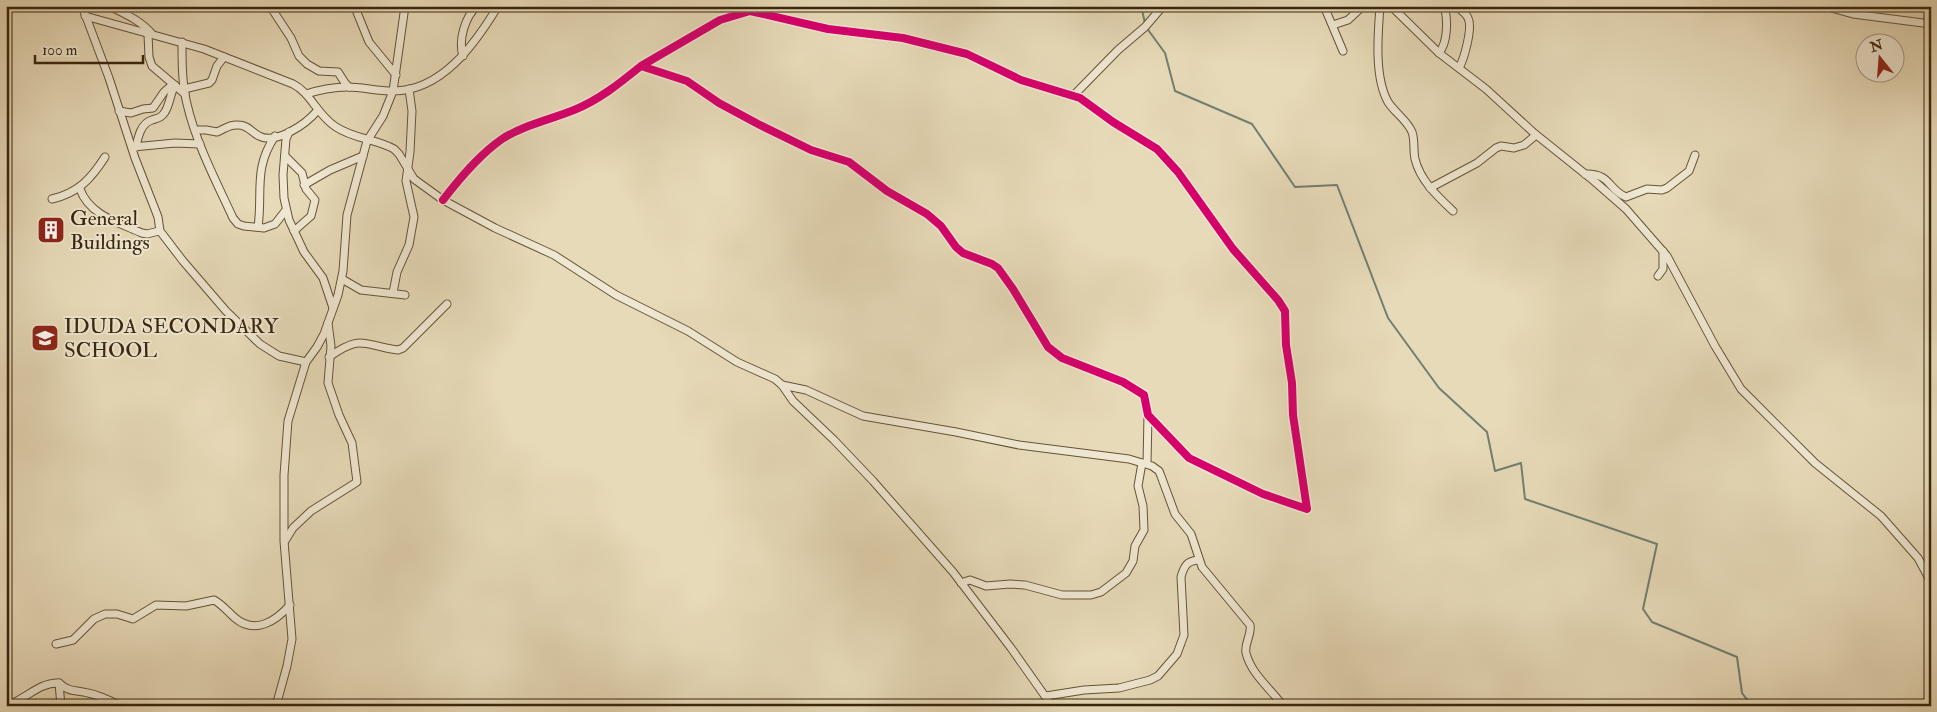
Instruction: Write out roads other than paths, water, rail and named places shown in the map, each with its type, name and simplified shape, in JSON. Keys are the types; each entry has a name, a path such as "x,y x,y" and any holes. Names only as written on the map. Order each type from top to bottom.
{"street":[{"path":"82,6 134,147 158,217 160,231 226,311 260,344 279,356 306,362"},
{"path":"109,6 132,17 144,26 150,34 149,57 152,66 185,92"},
{"path":"270,6 291,38 299,56 307,64 319,71 338,72 349,87"},
{"path":"276,706 291,646 290,605 284,541 286,438 293,402 306,362 317,347 328,322 342,279 347,215 367,141 383,116 393,91 404,6"},
{"path":"463,56 461,47 463,33 471,13 477,6"},
{"path":"306,94 333,88 349,87 393,91 419,86 438,76 463,56 498,6"},
{"path":"1073,96 1118,50 1145,27 1163,6"},
{"path":"1324,6 1343,51"},
{"path":"1332,25 1348,20 1363,6"},
{"path":"1380,6 1379,60 1384,92 1391,106 1413,133 1417,165 1430,188 1453,211"},
{"path":"1391,6 1439,53 1486,89 1536,135 1616,199 1663,251 1741,389 1815,463 1881,516 1912,550 1931,582"},
{"path":"1439,53 1444,44 1446,21 1444,6"},
{"path":"1457,6 1468,17 1470,24 1469,40 1458,68"},
{"path":"1824,6 1852,14 1931,24"},
{"path":"355,8 369,42 396,75"},
{"path":"444,200 475,163 503,139 537,122 584,106 616,86 641,66 720,20 750,11 828,29 903,38 942,47 976,58 1033,85 1073,96 1090,104 1113,122 1163,154 1207,210 1228,242 1283,306 1286,317 1286,345 1292,384 1295,428 1307,509 1262,494 1189,458 1148,415"},
{"path":"85,16 182,42 301,88 317,112 342,131 394,149 414,179 444,200 495,228 554,255 616,295 688,331 737,362 775,380 782,385 793,401 873,481 961,582 1052,706"},
{"path":"182,42 185,92 195,130 233,218 238,224 258,228 275,224 286,210"},
{"path":"185,92 211,82 215,69 224,57"},
{"path":"641,66 687,80 719,103 758,124 812,150 849,162 886,192 927,214 942,226 956,247 963,253 998,268 1048,347 1054,352 1062,358 1137,389 1144,395 1148,415 1145,463 1138,486 1143,506 1144,530 1135,546 1133,561 1126,573 1101,592 1092,595 1062,595 1026,585 986,586 970,580 961,582"},
{"path":"120,111 132,113 153,108 164,92 174,84"},
{"path":"134,147 144,125 149,121 158,119 165,112 174,84"},
{"path":"393,293 397,272 409,245 413,225 412,206 406,181 406,168 410,152 412,111 409,89"},
{"path":"195,130 217,132 228,126 238,125 250,128 263,137 275,136 289,132 305,123 317,112"},
{"path":"289,132 286,139 283,186 286,210 308,258 323,278 333,308"},
{"path":"1430,188 1476,163 1496,148 1501,146 1514,148 1524,146 1536,135"},
{"path":"258,228 260,171 275,136"},
{"path":"134,147 175,142 200,144"},
{"path":"1584,174 1600,176 1610,182 1621,195 1626,197 1647,189 1662,190 1667,188 1689,171 1695,155"},
{"path":"285,156 302,173 304,185 313,196 315,204 311,216 294,231"},
{"path":"304,185 330,170 363,156"},
{"path":"52,198 66,195 80,188 93,175 105,157"},
{"path":"80,188 89,206 100,214 142,233 147,234 159,231"},
{"path":"1658,276 1663,269 1663,251"},
{"path":"342,279 361,290 405,295"},
{"path":"329,357 352,343 370,343 398,350 403,348 447,304"},
{"path":"284,541 293,528 310,511 357,482 352,443 329,387 331,340 328,322"},
{"path":"782,385 806,390 852,412 882,420 956,432 1019,446 1116,457 1145,463 1156,469 1161,476 1175,514 1191,534 1198,560 1205,573 1219,586 1250,625 1251,630 1246,651 1250,661 1260,679 1283,706"},
{"path":"1046,696 1119,688 1158,676 1177,654 1182,643 1185,626 1183,569 1188,563 1198,560"},
{"path":"56,644 73,640 94,619 100,616 112,613 133,619 156,605 186,606 214,600 243,623 254,626 278,618 290,605"},
{"path":"6,706 21,700 48,683 59,683 68,690 90,693 122,706"},
{"path":"59,683 61,706"}],"waterway":[{"path":"1141,6 1145,23"},
{"path":"1146,27 1165,53 1175,91 1252,124 1295,187 1337,185 1388,318 1439,388 1487,432 1495,471 1521,463 1525,499 1657,544 1643,609 1652,622 1737,657 1742,693 1752,706"}],"place":[{"name":"General Buildings","path":"51,230"},
{"name":"IDUDA SECONDARY SCHOOL","path":"45,338"}]}
